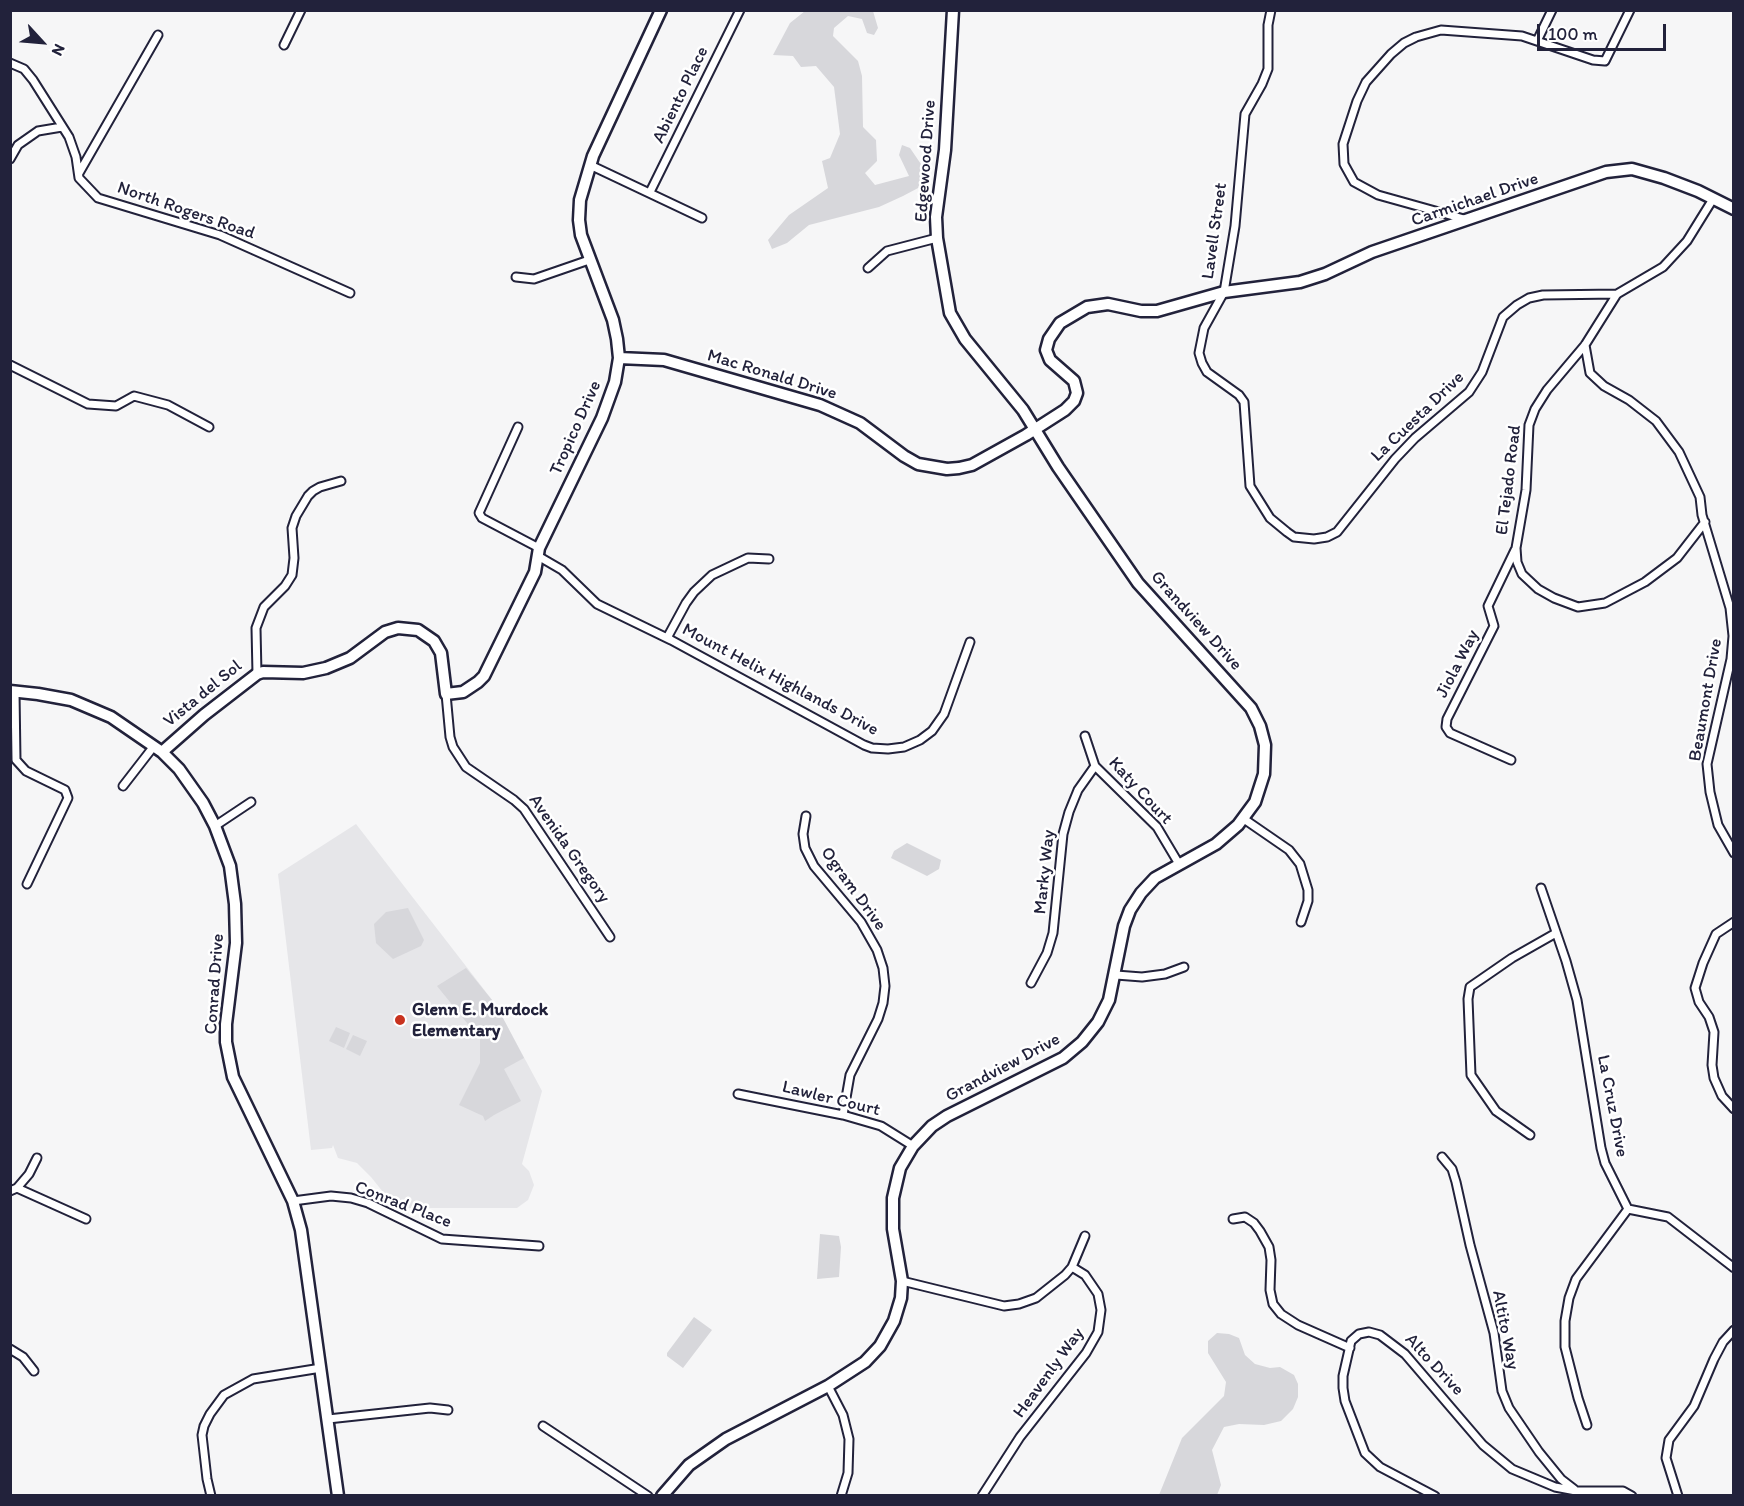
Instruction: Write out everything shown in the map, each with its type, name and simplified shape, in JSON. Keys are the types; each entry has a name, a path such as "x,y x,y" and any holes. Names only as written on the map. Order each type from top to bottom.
{"street":[{"path":"284,45 301,10"},
{"name":"Tropico Drive","path":"446,694 463,692 484,676 535,572 538,552 551,519 602,418 615,382 619,358 613,320 589,260 579,220 580,200 590,165 662,10"},
{"name":"Abiento Place","path":"650,192 740,10"},
{"name":"Edgewood Drive","path":"953,10 945,150 936,217 946,297 954,322 965,339 1009,391 1035,429"},
{"name":"Lavell Street","path":"1035,429 1065,410 1076,397 1077,388 1074,381 1050,360 1046,350 1049,339 1066,318 1092,305 1108,304 1141,311 1157,311 1224,292 1235,226 1245,114 1268,69 1268,25 1271,10"},
{"path":"1537,40 1552,10"},
{"path":"1467,219 1378,195 1354,182 1346,171 1342,151 1344,138 1366,82 1404,43 1441,30 1522,36 1593,60 1605,61 1630,10"},
{"path":"79,173 158,35"},
{"name":"North Rogers Road","path":"10,63 24,69 33,80 69,137 80,178 98,198 220,235 350,293"},
{"path":"10,159 18,145 38,131 62,127"},
{"path":"590,165 702,218"},
{"name":"Carmichael Drive","path":"1224,292 1300,282 1325,274 1372,252 1606,172 1632,169 1669,179 1734,209"},
{"name":"El Tejado Road","path":"1705,522 1677,558 1645,582 1605,603 1578,607 1554,598 1538,589 1522,574 1517,562 1516,548 1526,490 1529,425 1535,409 1547,390 1585,345 1617,294 1663,267 1687,241 1713,199"},
{"path":"868,268 887,250 937,238"},
{"path":"516,277 534,279 589,260"},
{"name":"La Cuesta Drive","path":"1224,292 1204,328 1199,347 1202,363 1207,372 1239,395 1244,402 1250,486 1270,518 1294,537 1314,540 1337,532 1395,459 1415,438 1469,392 1482,372 1503,317 1512,309 1529,298 1543,295 1617,294"},
{"name":"Beaumont Drive","path":"1585,345 1590,373 1604,386 1644,410 1656,421 1679,452 1700,497 1730,608 1733,636 1731,659 1707,764 1710,792 1718,825 1734,853"},
{"name":"Mac Ronald Drive","path":"619,358 664,360 820,405 860,423 918,464 947,469 972,465 1035,429"},
{"path":"10,365 88,404 116,406 134,396 168,405 209,427"},
{"name":"Mount Helix Highlands Drive","path":"518,427 479,513 482,518 538,552 562,570 597,604 667,638 864,745 888,749 912,744 927,735 944,714 970,642"},
{"name":"Grandview Drive","path":"662,1496 689,1465 726,1439 828,1386 865,1362 880,1346 894,1321 901,1298 902,1281 893,1229 893,1198 900,1168 913,1146 932,1126 947,1116 1062,1058 1073,1050 1098,1022 1109,1000 1116,975 1122,933 1135,901 1155,878 1216,844 1244,819 1259,794 1265,765 1264,745 1256,717 1246,700 1138,583 1058,467 1035,429"},
{"name":"Vista del Sol","path":"158,749 257,674 256,628 264,607 285,586 291,575 294,558 292,528 296,516 313,491 341,482"},
{"name":"Jiola Way","path":"1511,760 1450,733 1446,727 1447,719 1494,626 1488,606 1516,548"},
{"path":"667,638 690,597 712,575 748,558 769,559"},
{"name":"Avenida Gregory","path":"257,674 263,672 303,673 326,668 350,658 385,632 398,628 411,628 430,637 441,653 453,747 466,767 524,809 610,937"},
{"path":"13,691 16,760 26,771 65,790 68,798 27,885"},
{"name":"Conrad Drive","path":"13,691 71,700 111,717 158,749 179,769 203,803 214,826 230,866 235,904 236,943 226,1024 226,1042 233,1077 293,1201 304,1244 338,1496"},
{"name":"Katy Court","path":"1085,736 1095,766 1157,827 1179,864"},
{"path":"123,786 158,749"},
{"name":"Marky Way","path":"1031,983 1047,953 1053,933 1063,834 1069,812 1078,790 1095,766"},
{"path":"214,826 251,802"},
{"name":"Ogram Drive","path":"806,816 803,834 805,848 814,866 861,922 877,950 883,968 885,986 883,1003 878,1019 850,1075 843,1115"},
{"path":"1244,819 1289,850 1300,864 1308,890 1308,902 1301,922"},
{"name":"La Cruz Drive","path":"1540,888 1577,1000 1605,1163 1628,1209"},
{"path":"1734,922 1716,934 1695,988 1699,1002 1709,1017 1714,1032 1712,1065 1714,1078 1722,1096 1734,1109"},
{"path":"1530,1136 1496,1111 1471,1075 1468,999 1470,987 1512,958 1556,933"},
{"path":"1116,975 1142,977 1166,974 1184,967"},
{"name":"Lawler Court","path":"738,1094 843,1115 881,1126 913,1146"},
{"name":"Altito Way","path":"1442,1157 1452,1169 1456,1182 1494,1333 1502,1391 1509,1408 1539,1452 1561,1479 1576,1491"},
{"path":"37,1158 29,1174 14,1189 86,1219"},
{"name":"Conrad Place","path":"293,1201 331,1196 351,1198 368,1203 442,1239 539,1246"},
{"path":"1587,1425 1565,1347 1565,1321 1569,1298 1576,1278 1628,1209 1668,1217 1734,1268"},
{"path":"1233,1220 1245,1217 1254,1223 1269,1247 1270,1290 1273,1304 1281,1314 1298,1325 1350,1348 1343,1376 1344,1394 1365,1453 1380,1467 1435,1496"},
{"path":"902,1281 1004,1306 1019,1304 1036,1298 1058,1282 1072,1267 1085,1236"},
{"name":"Heavenly Way","path":"982,1496 1020,1437 1086,1353 1098,1332 1101,1317 1098,1294 1085,1275 1072,1267"},
{"path":"1678,1496 1666,1458 1669,1440 1694,1406 1714,1359 1723,1342 1734,1330"},
{"name":"Alto Drive","path":"1350,1348 1354,1337 1364,1332 1386,1337 1405,1354 1483,1445 1525,1475 1576,1491 1623,1491 1632,1496"},
{"path":"10,1349 23,1357 34,1371"},
{"path":"211,1496 202,1435 210,1414 224,1395 253,1379 321,1368"},
{"path":"828,1386 843,1415 849,1439 848,1473 841,1496"},
{"path":"328,1419 430,1408 448,1410"},
{"path":"543,1426 648,1496"}],"shaded area":[{"path":"805,11 873,11 878,28 874,35 867,33 862,19 848,16 834,28 833,36 858,61 862,76 863,127 876,140 877,161 865,173 875,185 909,176 899,155 902,145 910,148 925,170 920,187 903,196 879,207 809,225 787,243 772,249 768,240 789,215 828,188 822,161 830,158 840,134 834,87 816,66 801,67 793,56 773,55 790,23"},
{"name":"Glenn E. Murdock Elementary","path":"356,824 496,1005 542,1091 522,1164 529,1171 534,1185 528,1200 517,1208 406,1208 385,1204 383,1192 371,1177 357,1163 338,1158 333,1145 332,1148 311,1150 278,874"},
{"path":"907,843 941,860 939,869 927,876 891,858 894,851"},
{"path":"408,908 424,940 421,946 393,959 376,943 374,924 386,912"},
{"path":"466,968 496,1005 524,1058 504,1069 521,1101 485,1121 483,1116 459,1105 480,1063 480,1039 437,986"},
{"path":"336,1027 350,1033 344,1048 329,1041"},
{"path":"353,1035 367,1041 360,1056 346,1049"},
{"path":"820,1234 839,1236 841,1247 839,1277 817,1279"},
{"path":"694,1317 712,1330 683,1368 667,1356 667,1353"},
{"path":"1217,1333 1239,1338 1245,1355 1255,1364 1270,1368 1280,1367 1294,1375 1298,1384 1298,1397 1293,1409 1281,1421 1264,1425 1239,1424 1224,1427 1212,1450 1221,1485 1217,1495 1159,1495 1182,1438 1224,1396 1226,1382 1208,1353 1208,1341"}],"place":[{"name":"Glenn E. Murdock Elementary","path":"400,1020"}]}
